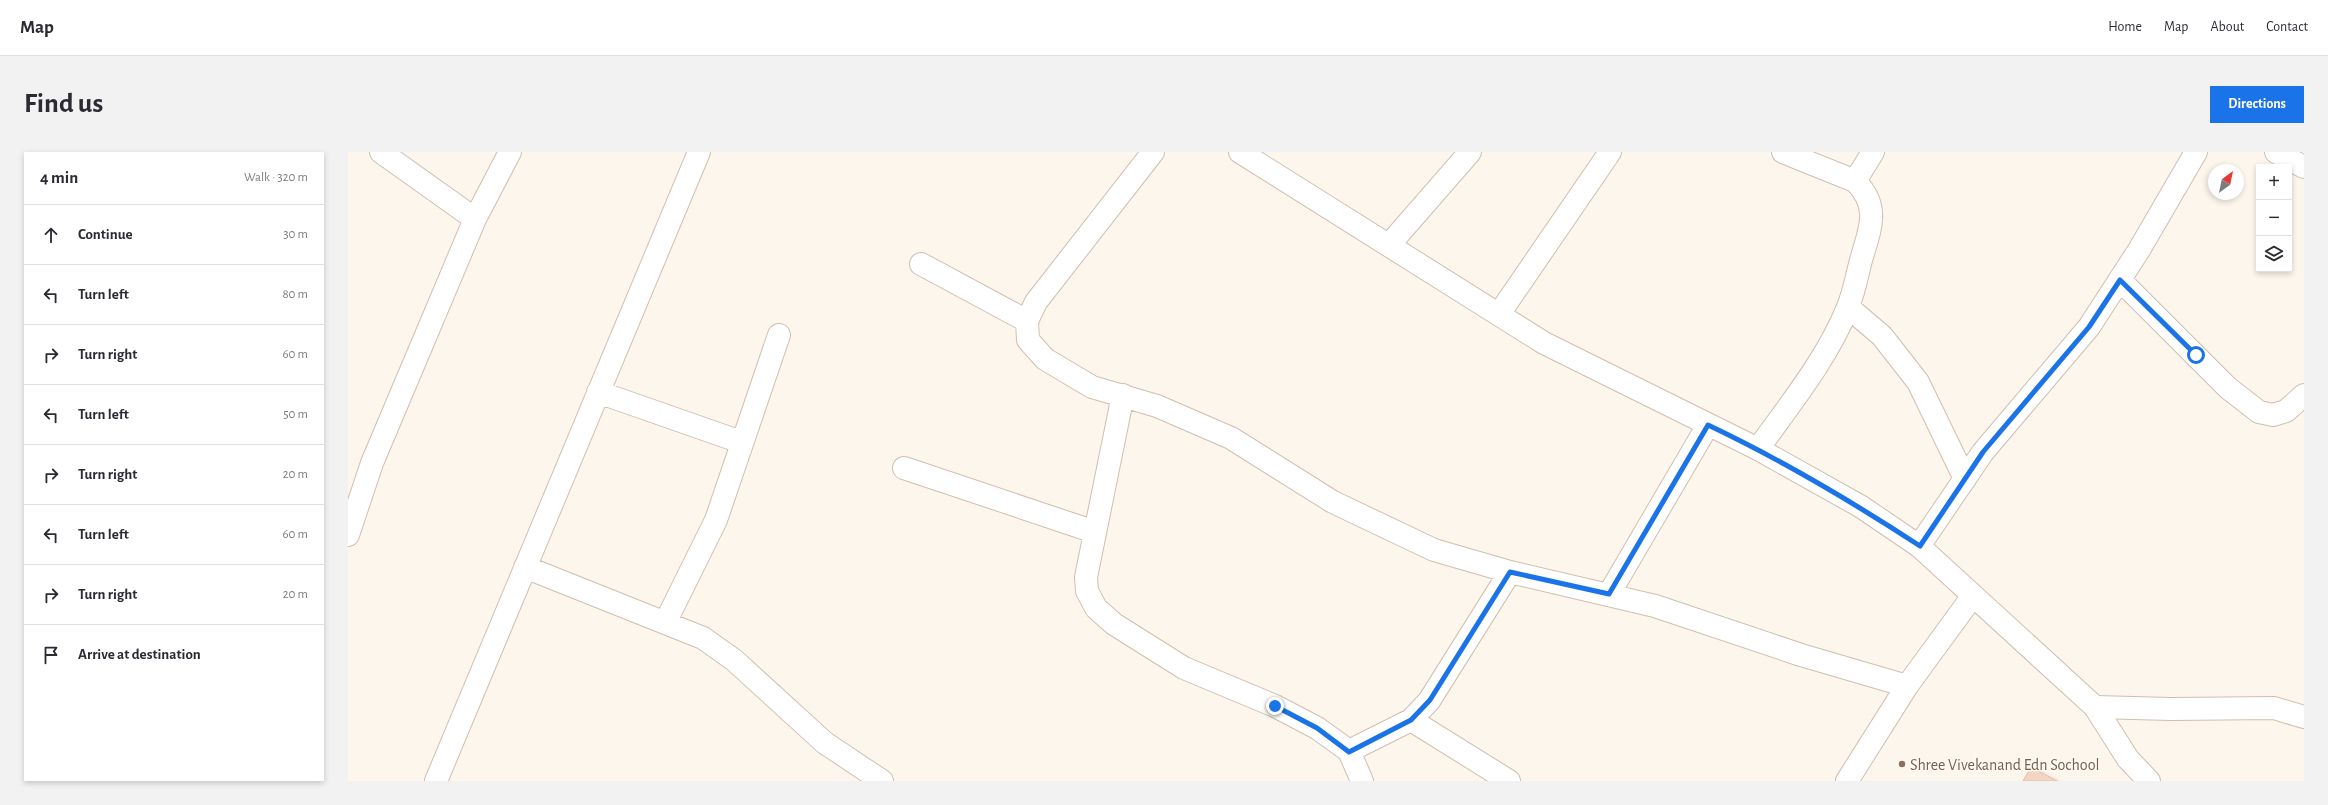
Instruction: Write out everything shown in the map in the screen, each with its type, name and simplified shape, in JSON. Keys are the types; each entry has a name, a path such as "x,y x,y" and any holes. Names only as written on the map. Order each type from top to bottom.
{"street":[{"path":"381,152 475,220"},
{"path":"348,535 372,463 475,220 510,152"},
{"path":"436,781 699,152"},
{"path":"1153,152 1036,302 1027,321 1028,340 1045,359 1092,387 1123,395 1184,416 1231,438 1333,502 1434,550 1510,572 1655,606 1801,655 1907,686"},
{"path":"1240,152 1544,343 1758,449 1860,506 1920,546 1972,596 2036,651 2095,707 2128,759 2149,781"},
{"path":"1389,245 1470,152"},
{"path":"1499,314 1610,152"},
{"path":"1758,449 1825,353 1848,307 1871,224 1871,203 1864,190 1855,181 1783,152"},
{"path":"1855,181 1873,152"},
{"path":"1920,546 1983,452 2089,327 2170,199 2196,152"},
{"path":"2276,152 2304,167"},
{"path":"921,264 1027,321"},
{"path":"2120,280 2228,388 2259,412 2273,415 2286,412 2304,395"},
{"path":"1848,307 1882,336 1918,382 1965,478"},
{"path":"666,621 716,520 741,442 779,335"},
{"path":"598,392 741,442"},
{"path":"1123,395 1086,577 1087,591 1096,608 1114,624 1184,668 1275,706 1317,728 1349,752 1362,781"},
{"path":"1609,594 1708,425"},
{"path":"904,468 1095,532"},
{"path":"525,566 666,621 704,638 734,660 825,743 882,781"},
{"path":"1349,752 1411,720 1430,700 1510,572"},
{"path":"1846,781 1907,686 1972,596"},
{"path":"2095,707 2171,709 2274,708 2304,717"},
{"path":"1411,720 1509,781"}],"building":[{"path":"2031,767 2057,781 2023,781"}],"place":[{"name":"Shree Vivekanand Edn Sochool","path":"1902,764"}],"route":[{"path":"1275,706 1317,728 1349,752 1411,720 1430,700 1510,572 1609,594 1708,425 1758,449 1860,506 1920,546 1983,452 2089,327 2120,280 2196,355"}]}
